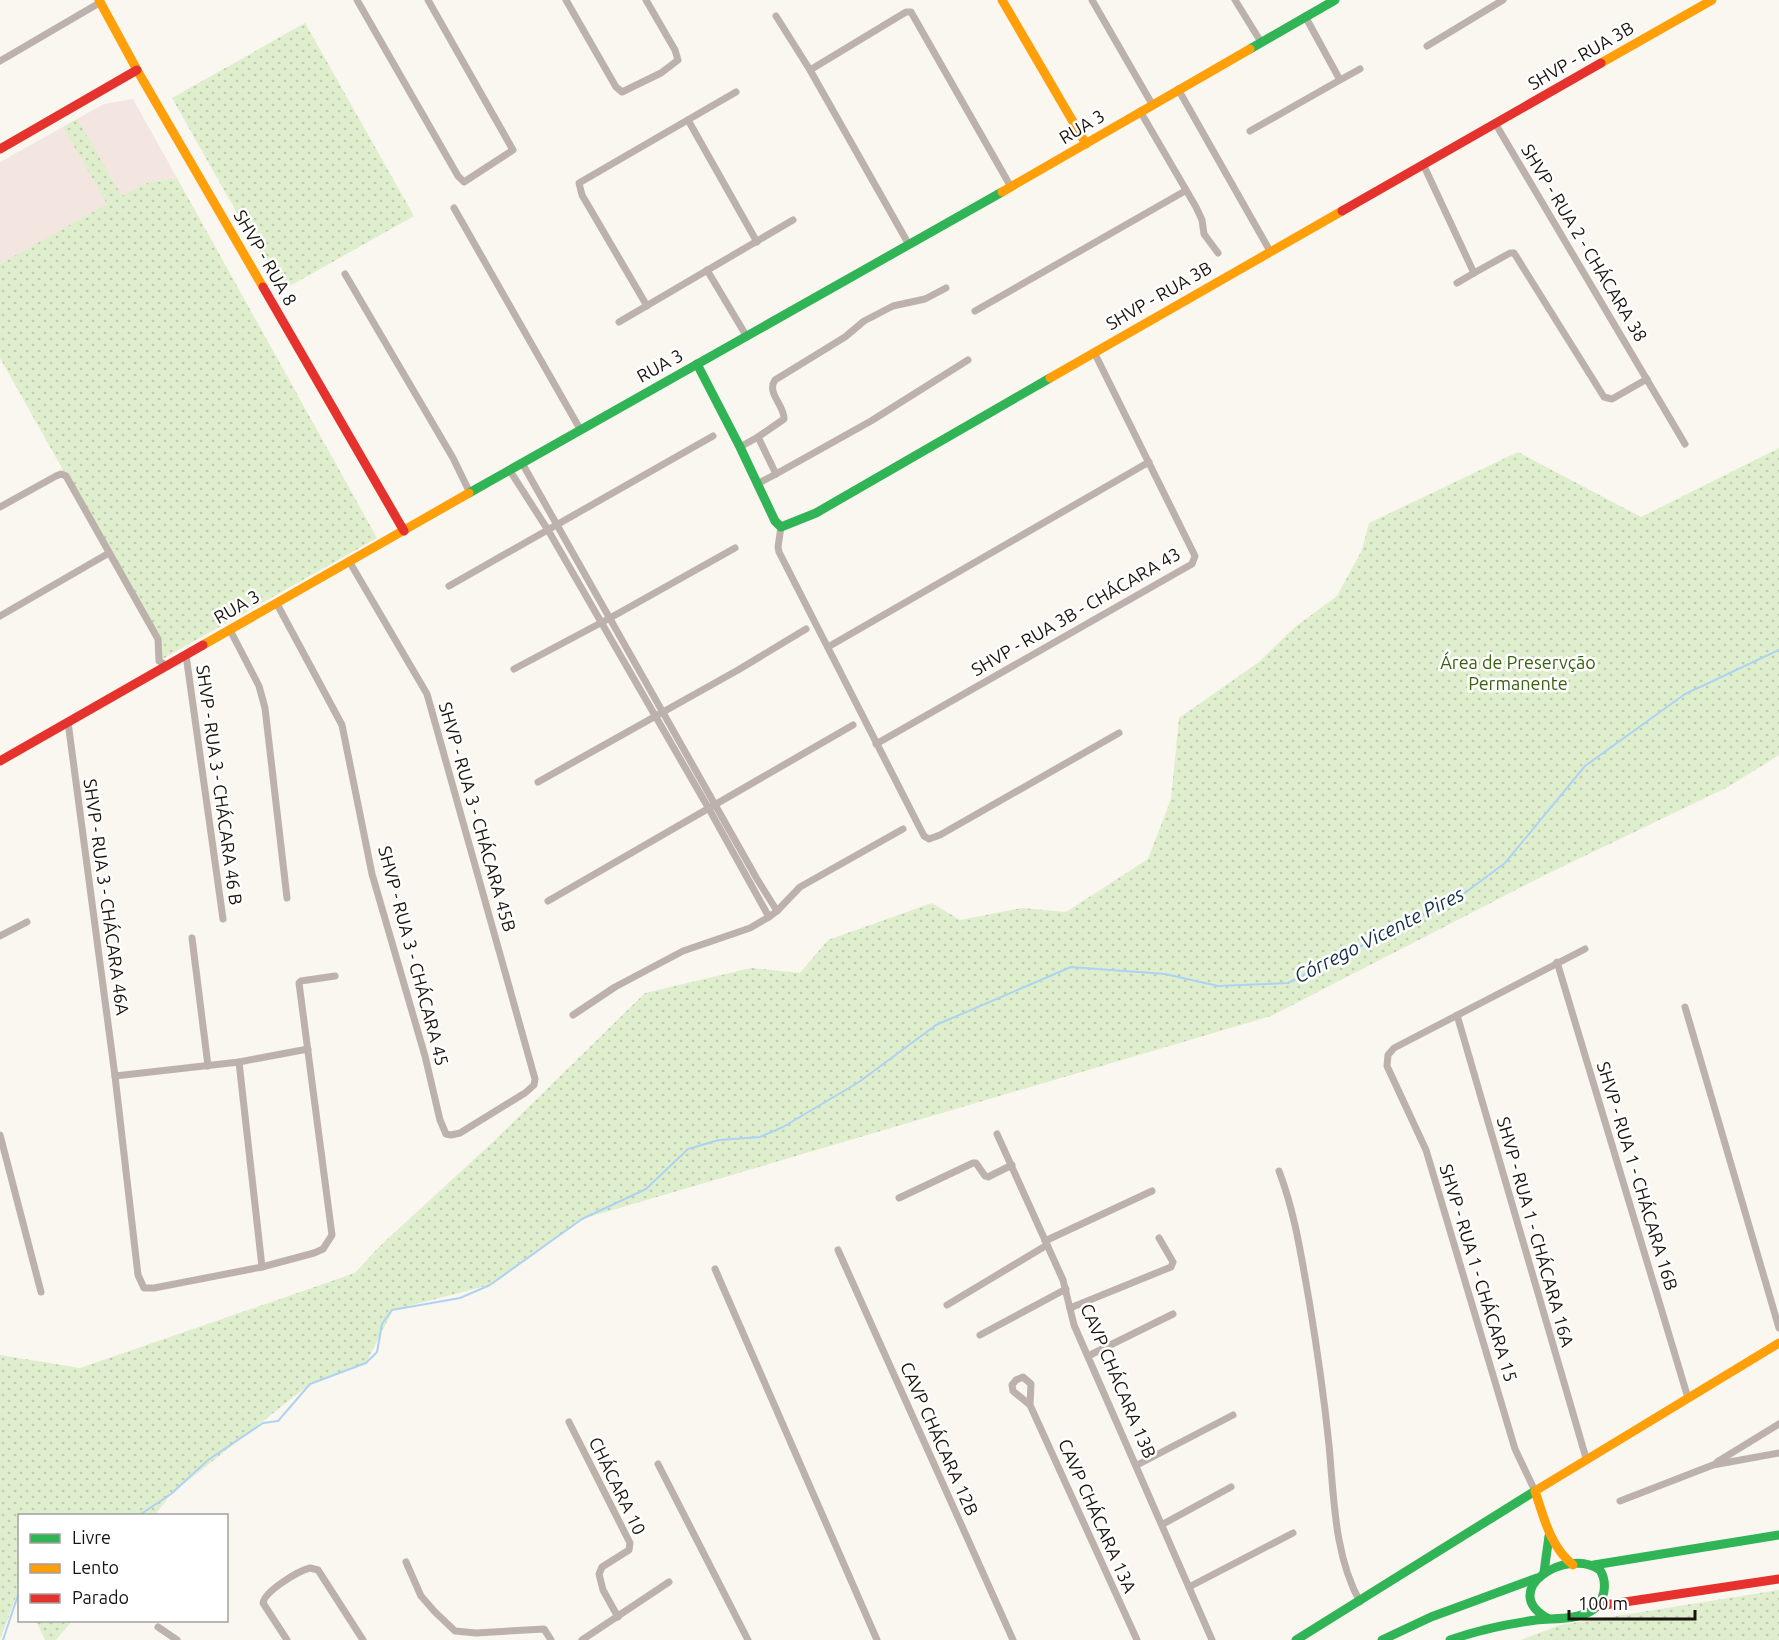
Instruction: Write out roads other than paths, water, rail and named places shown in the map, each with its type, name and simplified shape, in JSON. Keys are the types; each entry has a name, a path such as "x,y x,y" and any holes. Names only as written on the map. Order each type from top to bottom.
{"street":[{"path":"357,0 458,176 464,182 513,150 428,0"},
{"path":"566,0 616,87 622,92 661,73 678,60 675,50 646,0"},
{"path":"1002,0 1086,144"},
{"path":"1092,0 1152,104"},
{"path":"1235,0 1261,42"},
{"name":"RUA 3","path":"0,761 580,429 1011,187 1335,0"},
{"path":"1427,46 1503,0"},
{"name":"SHVP - RUA 3B","path":"781,527 816,513 1712,0"},
{"path":"0,61 100,1"},
{"name":"SHVP - RUA 8","path":"100,1 404,531"},
{"path":"810,70 906,12 911,12 1011,187"},
{"path":"776,16 810,70 908,243"},
{"path":"1305,16 1340,80"},
{"path":"1250,132 1360,69"},
{"path":"0,149 138,70"},
{"path":"1178,89 1270,251"},
{"path":"646,306 578,188 579,183 736,92"},
{"path":"1140,111 1201,216 1204,234 1218,253"},
{"path":"688,120 757,242"},
{"name":"SHVP - RUA 2 - CHÁCARA 38","path":"1496,123 1685,444"},
{"path":"1423,164 1474,273"},
{"path":"975,311 1185,190"},
{"path":"454,208 580,429"},
{"path":"620,322 793,220"},
{"path":"1457,283 1510,253 1514,253 1604,397 1612,399 1647,379"},
{"path":"707,270 747,337"},
{"path":"345,274 453,458 470,493"},
{"path":"740,447 782,422 785,417 772,390 775,380 845,337 864,321 893,306 925,299 946,288"},
{"name":"SHVP - RUA 3B - CHÁCARA 43","path":"876,744 1192,564 1195,556 1094,352"},
{"path":"757,484 871,421 968,360"},
{"path":"697,364 740,447 769,511 781,527 779,552 920,832 929,839 940,835 1119,733"},
{"path":"448,586 713,436"},
{"path":"758,437 776,474"},
{"path":"828,647 1149,462"},
{"path":"522,463 777,911"},
{"path":"510,471 548,530 769,917"},
{"path":"0,507 56,476 61,474 66,476 158,639 159,661 168,666"},
{"path":"532,506 543,500"},
{"path":"514,669 735,548"},
{"path":"0,616 110,553"},
{"name":"SHVP - RUA 3 - CHÁCARA 45B","path":"349,561 424,687 431,707 535,1079 534,1085 525,1093"},
{"name":"SHVP - RUA 3 - CHÁCARA 45","path":"277,604 342,725 372,874 425,1056 443,1129 446,1134 460,1133 525,1093"},
{"path":"538,782 738,670 806,628"},
{"path":"230,630 259,686 265,708 287,898"},
{"name":"SHVP - RUA 3 - CHÁCARA 46 B","path":"186,655 223,919"},
{"name":"SHVP - RUA 3 - CHÁCARA 46A","path":"68,722 115,1076 138,1275 144,1288 262,1267 323,1249 332,1235 299,983 335,976"},
{"path":"548,901 853,726"},
{"path":"573,1015 615,987 683,951 750,928 777,911 800,887 903,829"},
{"path":"0,936 27,922"},
{"path":"192,938 208,1066"},
{"path":"1457,1015 1585,949"},
{"name":"SHVP - RUA 1 - CHÁCARA 16B","path":"1557,962 1688,1398"},
{"path":"1685,1007 1779,1328"},
{"name":"SHVP - RUA 1 - CHÁCARA 15","path":"1457,1015 1394,1048 1388,1055 1387,1066 1426,1150 1515,1449 1534,1491"},
{"name":"SHVP - RUA 1 - CHÁCARA 16A","path":"1457,1015 1586,1458"},
{"path":"115,1076 239,1062 308,1049"},
{"path":"239,1062 262,1267"},
{"name":"CAVP CHÁCARA 13B","path":"997,1134 1066,1288 1071,1318 1212,1640"},
{"path":"0,1135 40,1292"},
{"path":"899,1198 973,1163 988,1177 1012,1165"},
{"path":"1279,1170 1293,1211 1317,1349 1341,1542 1349,1579 1360,1602"},
{"path":"947,1305 1046,1243 1152,1191"},
{"path":"1070,1308 1169,1269 1173,1262 1159,1238"},
{"name":"CAVP CHÁCARA 12B","path":"838,1250 1013,1640"},
{"path":"715,1269 877,1640"},
{"path":"980,1335 1066,1288"},
{"path":"1088,1356 1173,1314"},
{"path":"1296,1640 1360,1602 1586,1458 1779,1343"},
{"name":"CAVP CHÁCARA 13A","path":"1030,1405 1137,1640"},
{"path":"1137,1465 1233,1415"},
{"name":"CHÁCARA 10","path":"569,1422 630,1543 629,1550 602,1568 598,1574 603,1590 618,1617"},
{"path":"1620,1501 1713,1465 1779,1424"},
{"path":"1713,1465 1779,1453"},
{"path":"658,1464 748,1640"},
{"path":"1163,1524 1231,1487"},
{"path":"1534,1491 1560,1554 1573,1565"},
{"path":"1189,1587 1293,1533"},
{"path":"1549,1619 1539,1614 1533,1604 1531,1590 1541,1575 1550,1533"},
{"path":"1382,1640 1431,1617 1557,1567 1594,1565 1779,1535"},
{"path":"406,1563 421,1596 455,1631 476,1633 544,1629 551,1640"},
{"path":"1594,1565 1602,1572 1605,1582 1604,1597 1598,1606"},
{"path":"287,1640 263,1602 263,1598 268,1592 310,1568 318,1570 363,1640"},
{"path":"1450,1640 1505,1625 1572,1617 1598,1606 1779,1580"},
{"path":"582,1640 669,1582"},
{"path":"158,1627 177,1640"}],"waterway":[{"name":"Córrego Vicente Pires","path":"141,1514 171,1494 208,1460 263,1423 278,1421 310,1384 366,1363 377,1352 382,1324 392,1310 460,1298 490,1285 582,1219 646,1189 688,1149 719,1140 760,1137 783,1127 859,1082 936,1025 1071,967 1165,974 1218,986 1288,983 1462,895 1505,863 1585,766 1685,694 1779,650"},
{"name":"Córrego Vicente Pires","path":"3,1640 18,1595"}],"park label":[{"name":"Área de Preservção Permanente","path":"1518,673"}]}
